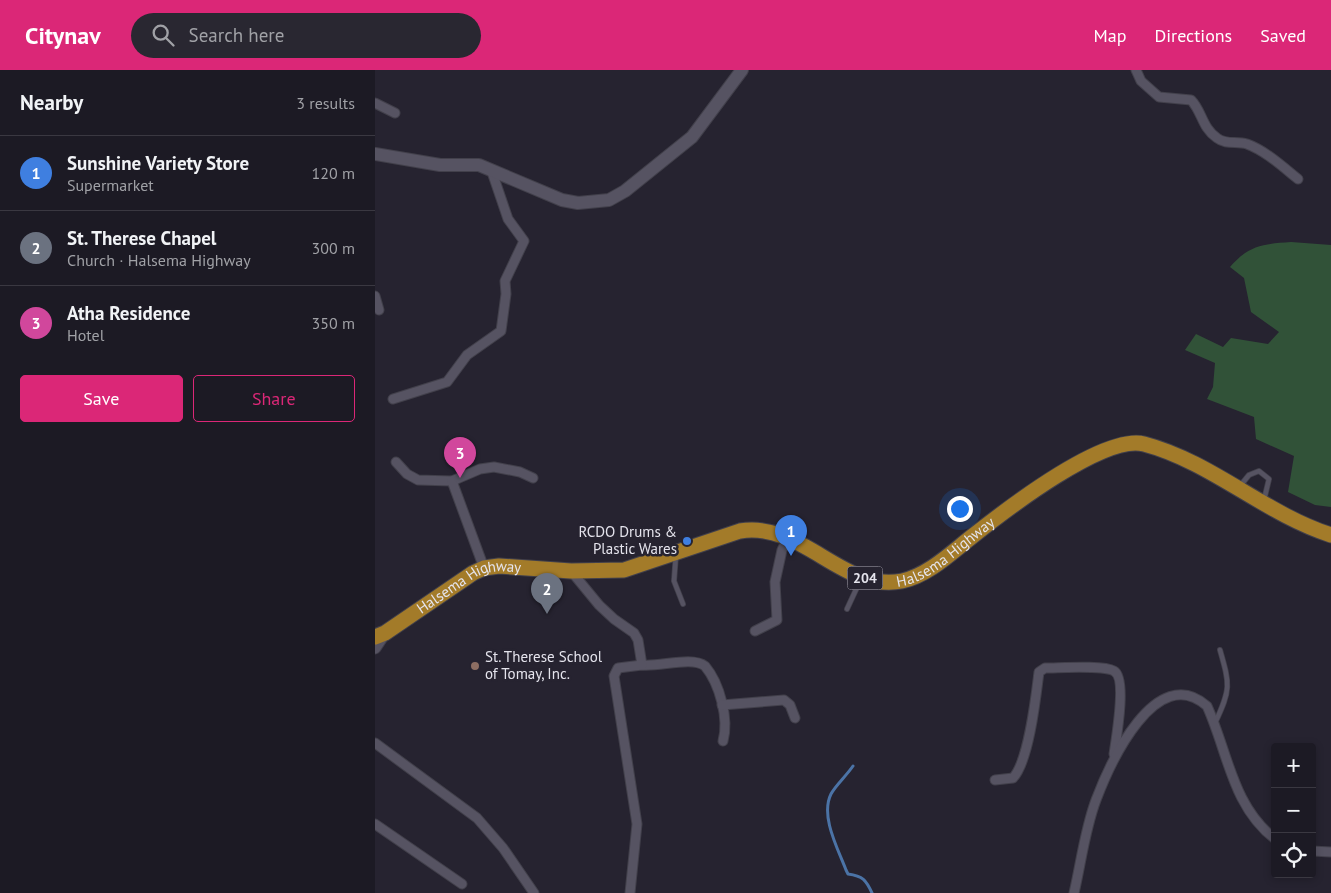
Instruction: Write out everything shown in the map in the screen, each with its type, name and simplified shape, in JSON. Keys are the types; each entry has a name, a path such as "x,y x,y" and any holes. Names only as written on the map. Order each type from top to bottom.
{"highway":[{"name":"Halsema Highway","path":"380,635 473,573 484,568 517,566 566,571 623,570 740,531 753,529 777,532 862,577 888,583 917,577 1064,472 1110,447 1126,443 1143,444 1188,461 1315,530 1331,535"}],"main road":[{"path":"375,154 439,165 479,165 562,200 578,203 609,200 625,191 692,136 742,70"}],"street":[{"path":"1136,70 1141,80 1159,97 1191,100 1209,132 1217,138 1228,143 1247,144 1275,161 1299,179"},
{"path":"375,104 395,113"},
{"path":"393,399 447,382 467,356 501,331 506,294 505,281 524,241 508,219 491,169"},
{"path":"375,296 379,310"},
{"path":"396,462 407,474 418,480 452,481 480,468 494,467 520,472 533,478"},
{"path":"452,481 484,568"},
{"path":"755,631 777,620 775,582 782,550 788,537"},
{"path":"566,571 614,619 634,633 638,640 642,665"},
{"path":"375,648 380,635"},
{"path":"630,893 637,824 614,676 618,668 700,662 709,671 722,704 727,722 723,741"},
{"path":"995,780 1013,778 1020,766 1031,727 1039,672 1042,669 1104,669 1115,671 1121,680 1114,759"},
{"path":"1073,893 1095,802 1114,759 1130,732 1147,712 1163,699 1177,694 1187,694 1199,699 1207,706 1215,723 1236,788 1247,809 1260,826 1271,836"},
{"path":"722,704 783,700 790,705 795,718"},
{"path":"1116,740 1130,732"},
{"path":"375,743 477,818 503,848 534,893"},
{"path":"375,824 462,884"},
{"path":"1316,850 1331,852"}],"lane":[{"path":"1238,489 1249,475 1259,471 1269,479 1263,503"},
{"path":"677,552 674,581 683,604"},
{"path":"546,595 566,571"},
{"path":"847,609 862,577"},
{"path":"1215,723 1227,696 1229,681 1220,650"}],"green space":[{"path":"1291,242 1331,245 1331,507 1315,505 1288,492 1294,456 1256,439 1254,417 1207,399 1213,387 1215,363 1185,350 1196,334 1223,347 1231,338 1268,344 1279,332 1251,312 1244,278 1230,267 1244,254 1257,247"}],"waterway":[{"path":"853,766 831,794 828,803 829,822 835,843 848,874 863,879 872,893"}],"place":[{"name":"Atha Residence","path":"460,478"},
{"name":"RCDO Drums & Plastic Wares","path":"687,541"},
{"name":"Sunshine Variety Store","path":"791,556"},
{"name":"St. Therese Chapel","path":"547,614"},
{"name":"St. Therese School of Tomay, Inc.","path":"475,666"}]}
